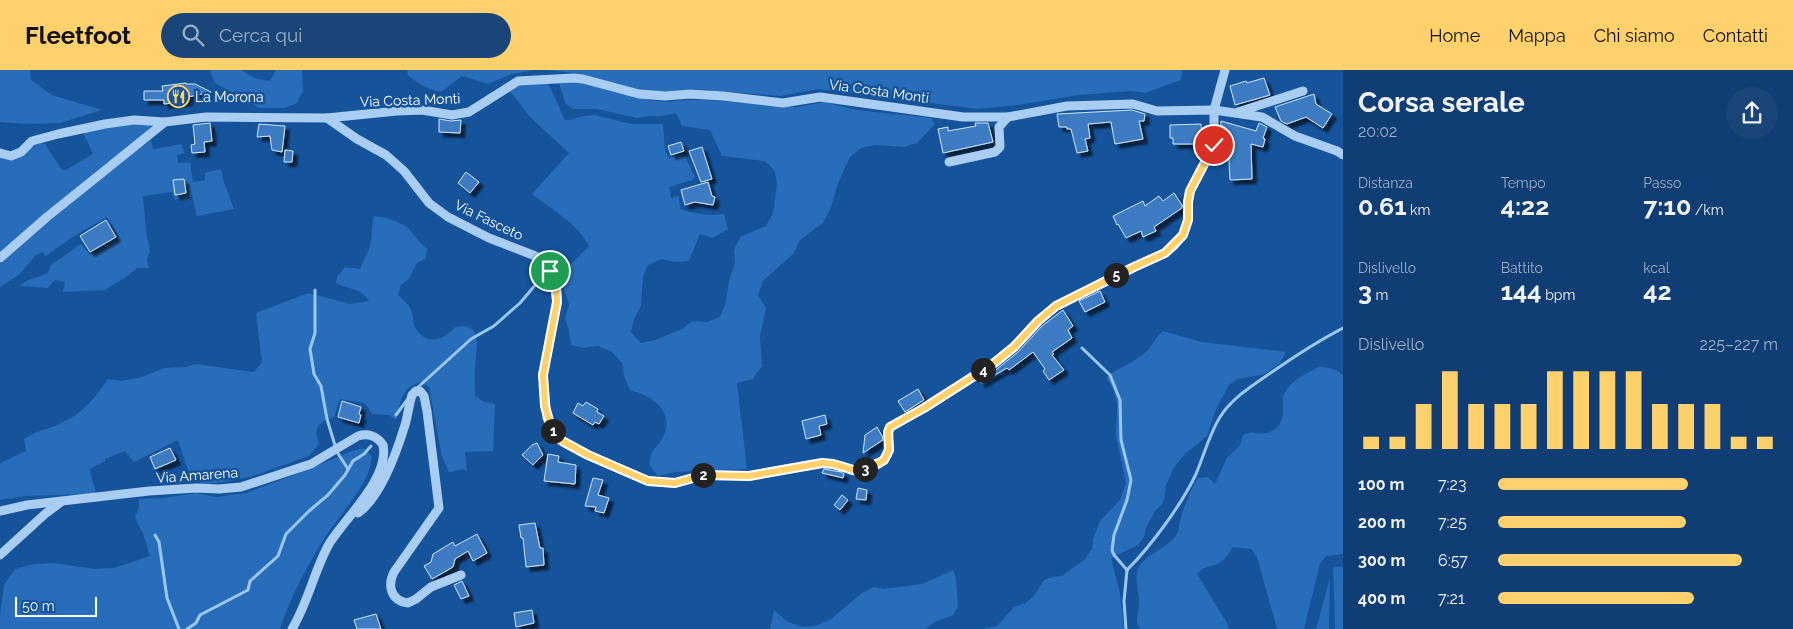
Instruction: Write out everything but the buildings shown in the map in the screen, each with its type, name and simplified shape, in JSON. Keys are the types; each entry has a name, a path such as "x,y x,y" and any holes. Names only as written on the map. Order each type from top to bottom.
{"street":[{"path":"1214,110 1225,70"},
{"name":"Via Costa Monti","path":"0,153 10,156 21,152 32,142 58,134 134,120 165,122 206,117 327,118 422,110 452,114 469,112 518,81 574,78 640,94 723,96 783,103 820,97 963,117 1008,117 1067,106 1133,104 1157,111 1214,110 1262,116 1295,136 1337,151 1343,155"},
{"path":"1235,113 1303,91"},
{"name":"Via Fasceto","path":"327,118 357,139 386,155 404,171 429,203 448,217 489,238 538,257 545,263 553,277 557,302 543,375 547,418 551,428 558,438 588,455 648,481 675,483 704,475 749,476 822,463 857,471 879,463 889,450 888,432 890,427 924,408 993,364 1014,347 1038,321 1056,306 1165,253 1183,235 1188,220 1190,191 1214,145 1214,110"},
{"path":"949,162 995,152 1000,147 999,127 1008,117"},
{"path":"0,258 47,217 165,122"},
{"path":"354,512 359,513 369,503 383,480 404,427 411,398 416,391 420,391 424,396 428,411 439,508 394,572 390,590 398,600 408,603 416,600 431,587 461,575"},
{"name":"Via Amarena","path":"0,511 27,505 149,492 241,487 311,464 358,436 372,436 383,445 383,457 368,494 329,545 292,629"},
{"path":"0,555 61,502"}],"shaded area":[{"path":"0,70 30,70 31,80 52,95 102,110 60,123 27,124 0,122"},
{"path":"211,70 241,70 257,79 270,81 276,70 302,70 303,91 297,103 285,108 259,108 215,83 210,72"},
{"path":"407,70 535,70 512,74 488,84 462,76 441,92 419,84 408,75"},
{"path":"546,70 1182,70 1181,80 1145,93 1131,91 1079,95 1018,105 978,109 819,89 781,96 692,89 663,92 643,91 576,73"},
{"path":"575,81 648,100 667,102 706,100 797,107 824,102 857,110 931,118 935,124 917,143 904,147 875,145 861,148 850,157 838,183 830,210 823,223 800,240 794,253 763,281 758,295 766,308 760,336 762,366 753,379 737,383 747,469 675,472 658,476 649,465 652,454 666,430 663,410 650,398 630,390 624,376 622,363 612,352 598,346 584,348 571,345 565,318 569,305 560,275 589,246 571,224 532,194 569,153 530,117 509,90 522,83 546,82 565,120 595,115 631,124 663,124 665,150 669,158 684,154 695,177 692,180 669,187 671,198 679,196 680,209 686,211 707,215 724,214 728,229 713,238 700,234 689,261 675,262 661,259 648,265 643,277 641,306 634,319 631,332 641,343 655,340 682,329 693,321 707,322 720,317 725,305 730,277 735,264 734,250 740,237 766,226 773,213 777,185 775,171 765,161 722,156 710,130 682,126 676,113 637,118 597,109 572,109 565,103 559,83"},
{"path":"147,124 152,128 149,131 99,169 0,252 0,157 18,157 40,143 45,144 62,170 66,170 93,154 83,132"},
{"path":"151,140 153,149 182,144 184,153 177,155 178,163 190,162 193,182 205,180 205,173 221,169 234,209 197,216 192,197 175,200 172,192 143,196 150,251 147,260 149,268 137,268 105,290 63,292 65,282 55,280 48,288 20,286 26,281 48,273 51,265 81,244 90,255 119,237 107,217 74,236 46,256 42,252 35,256 20,274 0,287 0,264 8,256 124,159"},
{"path":"374,216 404,225 427,248 426,258 417,263 409,279 401,285 398,295 410,308 415,327 420,334 430,339 441,338 455,327 471,328 475,332 477,345 475,395 482,401 495,404 493,451 465,452 467,471 463,469 449,472 442,457 429,387 420,382 405,392 396,420 389,415 372,414 365,403 340,399 334,417 318,426 317,438 319,444 309,456 250,477 203,484 195,480 188,470 178,440 134,462 125,451 105,459 105,461 90,469 96,491 92,494 26,496 0,500 0,463 26,451 24,439 70,419 77,414 97,395 108,379 121,381 142,377 164,368 186,367 196,364 254,372 262,362 256,313 308,293 350,304 369,301 362,293 336,283 337,277 345,267 360,269 370,245"},
{"path":"1163,331 1202,342 1286,352 1280,363 1265,374 1237,379 1229,385 1216,409 1207,436 1185,454 1173,469 1166,485 1162,504 1155,511 1146,528 1144,537 1138,545 1111,558 1120,594 1124,629 982,629 997,626 1014,607 1025,603 1033,597 1044,580 1062,576 1084,560 1092,549 1093,539 1100,521 1120,500 1126,483 1116,435 1117,404 1113,389 1106,377 1146,352"},
{"path":"1318,367 1331,368 1343,375 1343,554 1326,556 1320,564 1304,629 1277,629 1257,557 1251,549 1233,547 1227,556 1216,565 1205,568 1197,574 1229,629 1140,629 1137,619 1139,603 1138,569 1146,558 1170,543 1178,532 1192,488 1198,478 1208,477 1215,484 1227,458 1240,445 1243,435 1252,432 1268,433 1276,428 1282,419 1283,399 1287,389 1299,378"},
{"path":"364,448 372,457 366,478 313,558 294,593 280,629 0,629 4,585 15,569 34,564 54,563 94,569 114,568 150,556 143,533 135,516 139,508 139,499 164,498 196,493 216,497 246,493"},
{"path":"1333,567 1343,567 1343,629 1335,629"},
{"path":"953,570 956,579 958,607 953,615 935,622 925,629 770,629 774,610 788,622 803,627 815,626 831,619 862,593 874,587 883,589 922,584"},
{"path":"1330,578 1329,629 1316,629"}],"waterway":[{"path":"416,389 471,339 494,326 520,303 537,283"},
{"path":"315,290 315,333 310,349 314,374 321,386 327,419 337,452 348,469"},
{"path":"1127,570 1156,537 1183,498 1196,474 1216,424 1225,410 1250,387 1289,360 1343,328"},
{"path":"1082,348 1110,375 1120,400 1121,440 1131,480 1127,500 1114,535 1112,550 1127,570"},
{"path":"396,415 407,400"},
{"path":"187,629 196,623 200,615 248,590 250,581 278,556 286,534 328,495 345,475 353,461 364,454 371,446"},
{"path":"155,535 159,542 167,598 179,629"},
{"path":"1126,629 1124,601 1127,570"}],"place":[{"name":"La Morona","path":"179,97"}],"route":[{"path":"550,271 556,285 557,302 543,375 545,406 551,428 558,438 564,442 588,455 648,481 675,483 704,475 749,476 822,463 857,471 872,467 884,460 889,450 888,432 890,427 924,408 993,364 1014,347 1038,321 1056,306 1165,253 1174,246 1183,235 1188,220 1190,191 1214,145"}]}
